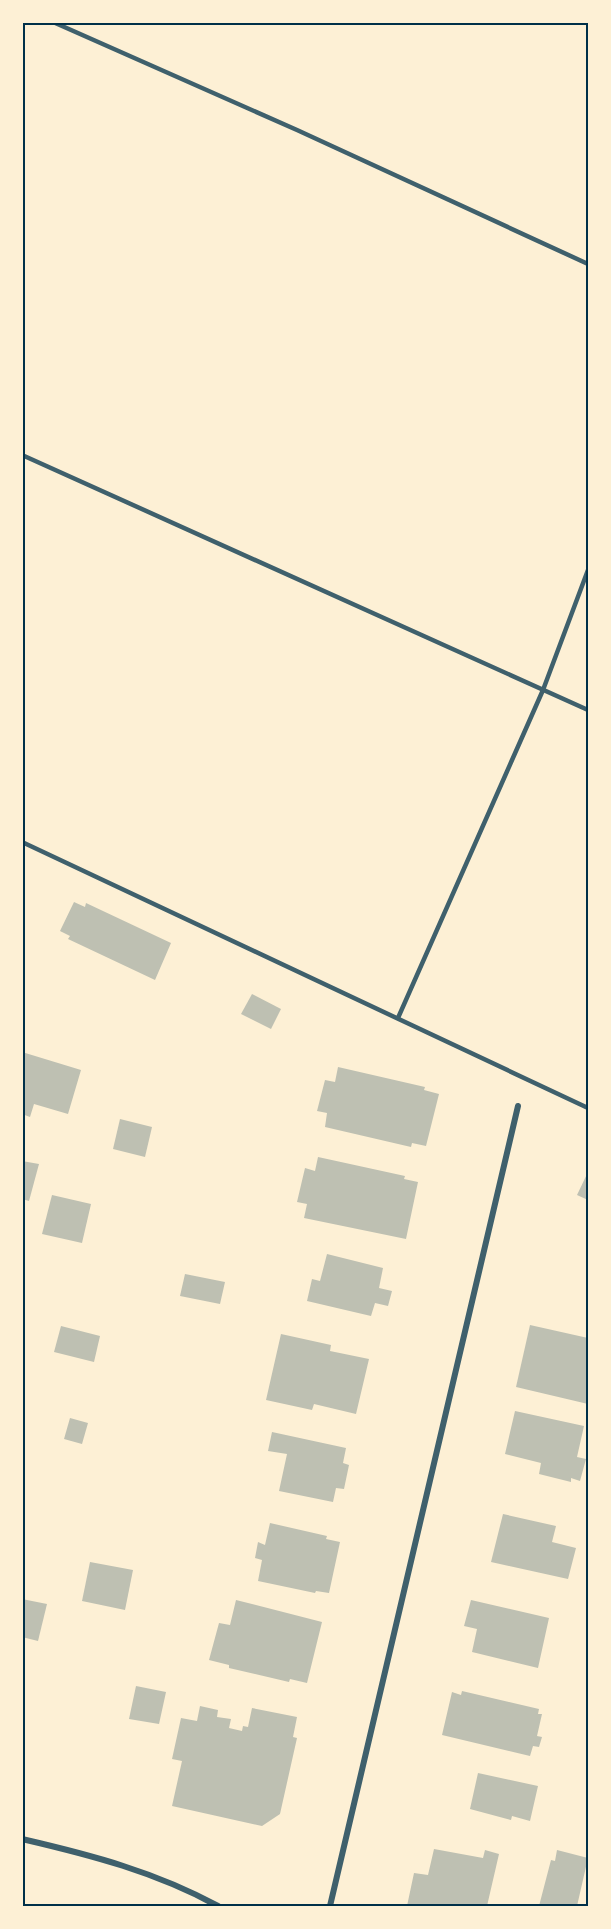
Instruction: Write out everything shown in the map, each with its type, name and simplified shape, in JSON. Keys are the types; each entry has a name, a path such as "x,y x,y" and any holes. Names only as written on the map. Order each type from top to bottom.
{"street":[{"path":"330,1906 518,1106"},
{"path":"22,1839 160,1877 218,1906"}],"lane":[{"path":"53,22 297,130 588,264"},
{"path":"22,455 588,711"},
{"path":"398,1018 543,690 588,570"},
{"path":"22,842 588,1108"}],"building":[{"path":"74,902 85,907 86,903 171,943 155,980 68,939 70,936 60,931"},
{"path":"252,994 281,1009 271,1029 241,1014"},
{"path":"22,1052 81,1070 68,1114 34,1104 30,1117 22,1114"},
{"path":"338,1067 425,1087 424,1090 439,1094 426,1146 412,1143 411,1147 325,1127 327,1113 317,1111 325,1080 335,1082"},
{"path":"120,1119 152,1127 145,1157 113,1149"},
{"path":"318,1157 405,1176 404,1179 418,1182 406,1239 304,1218 307,1204 297,1202 305,1168 315,1171"},
{"path":"22,1161 39,1164 29,1201 22,1199"},
{"path":"588,1172 588,1200 577,1195"},
{"path":"52,1195 91,1204 82,1243 42,1234"},
{"path":"327,1254 383,1268 379,1288 392,1291 388,1306 375,1303 371,1316 307,1301 312,1279 320,1281"},
{"path":"185,1274 225,1282 220,1304 180,1296"},
{"path":"530,1325 588,1338 588,1404 516,1387"},
{"path":"61,1326 100,1336 94,1362 54,1352"},
{"path":"281,1334 331,1345 330,1351 369,1359 356,1414 314,1404 312,1410 266,1400"},
{"path":"515,1411 584,1426 577,1457 586,1459 580,1481 571,1478 571,1482 539,1474 541,1463 505,1454"},
{"path":"70,1418 88,1423 82,1444 64,1439"},
{"path":"272,1432 346,1448 343,1463 349,1465 344,1489 336,1488 333,1502 279,1491 287,1454 268,1451"},
{"path":"503,1514 556,1526 552,1542 576,1548 568,1579 491,1562"},
{"path":"270,1523 327,1536 326,1539 340,1542 329,1593 316,1591 315,1593 258,1581 262,1560 255,1558 258,1542 265,1545"},
{"path":"90,1562 133,1570 125,1610 82,1601"},
{"path":"22,1599 47,1604 38,1641 22,1637"},
{"path":"236,1600 322,1622 307,1683 290,1679 289,1682 229,1668 229,1665 209,1660 219,1623 230,1625"},
{"path":"471,1600 549,1618 538,1668 472,1652 477,1629 464,1626"},
{"path":"136,1686 166,1692 159,1724 129,1719"},
{"path":"462,1691 539,1709 538,1714 542,1714 537,1736 542,1737 539,1747 533,1746 530,1756 442,1735 452,1692 461,1695"},
{"path":"200,1706 218,1710 217,1717 231,1719 229,1728 242,1731 243,1726 248,1727 252,1708 297,1717 293,1737 297,1738 280,1814 262,1826 172,1806 182,1761 172,1759 181,1718 197,1721"},
{"path":"478,1773 538,1786 530,1821 512,1816 511,1820 470,1809"},
{"path":"434,1849 483,1858 485,1850 499,1854 487,1906 407,1906 414,1873 428,1875"},
{"path":"557,1850 588,1858 577,1906 539,1906 551,1860 555,1861"}]}
